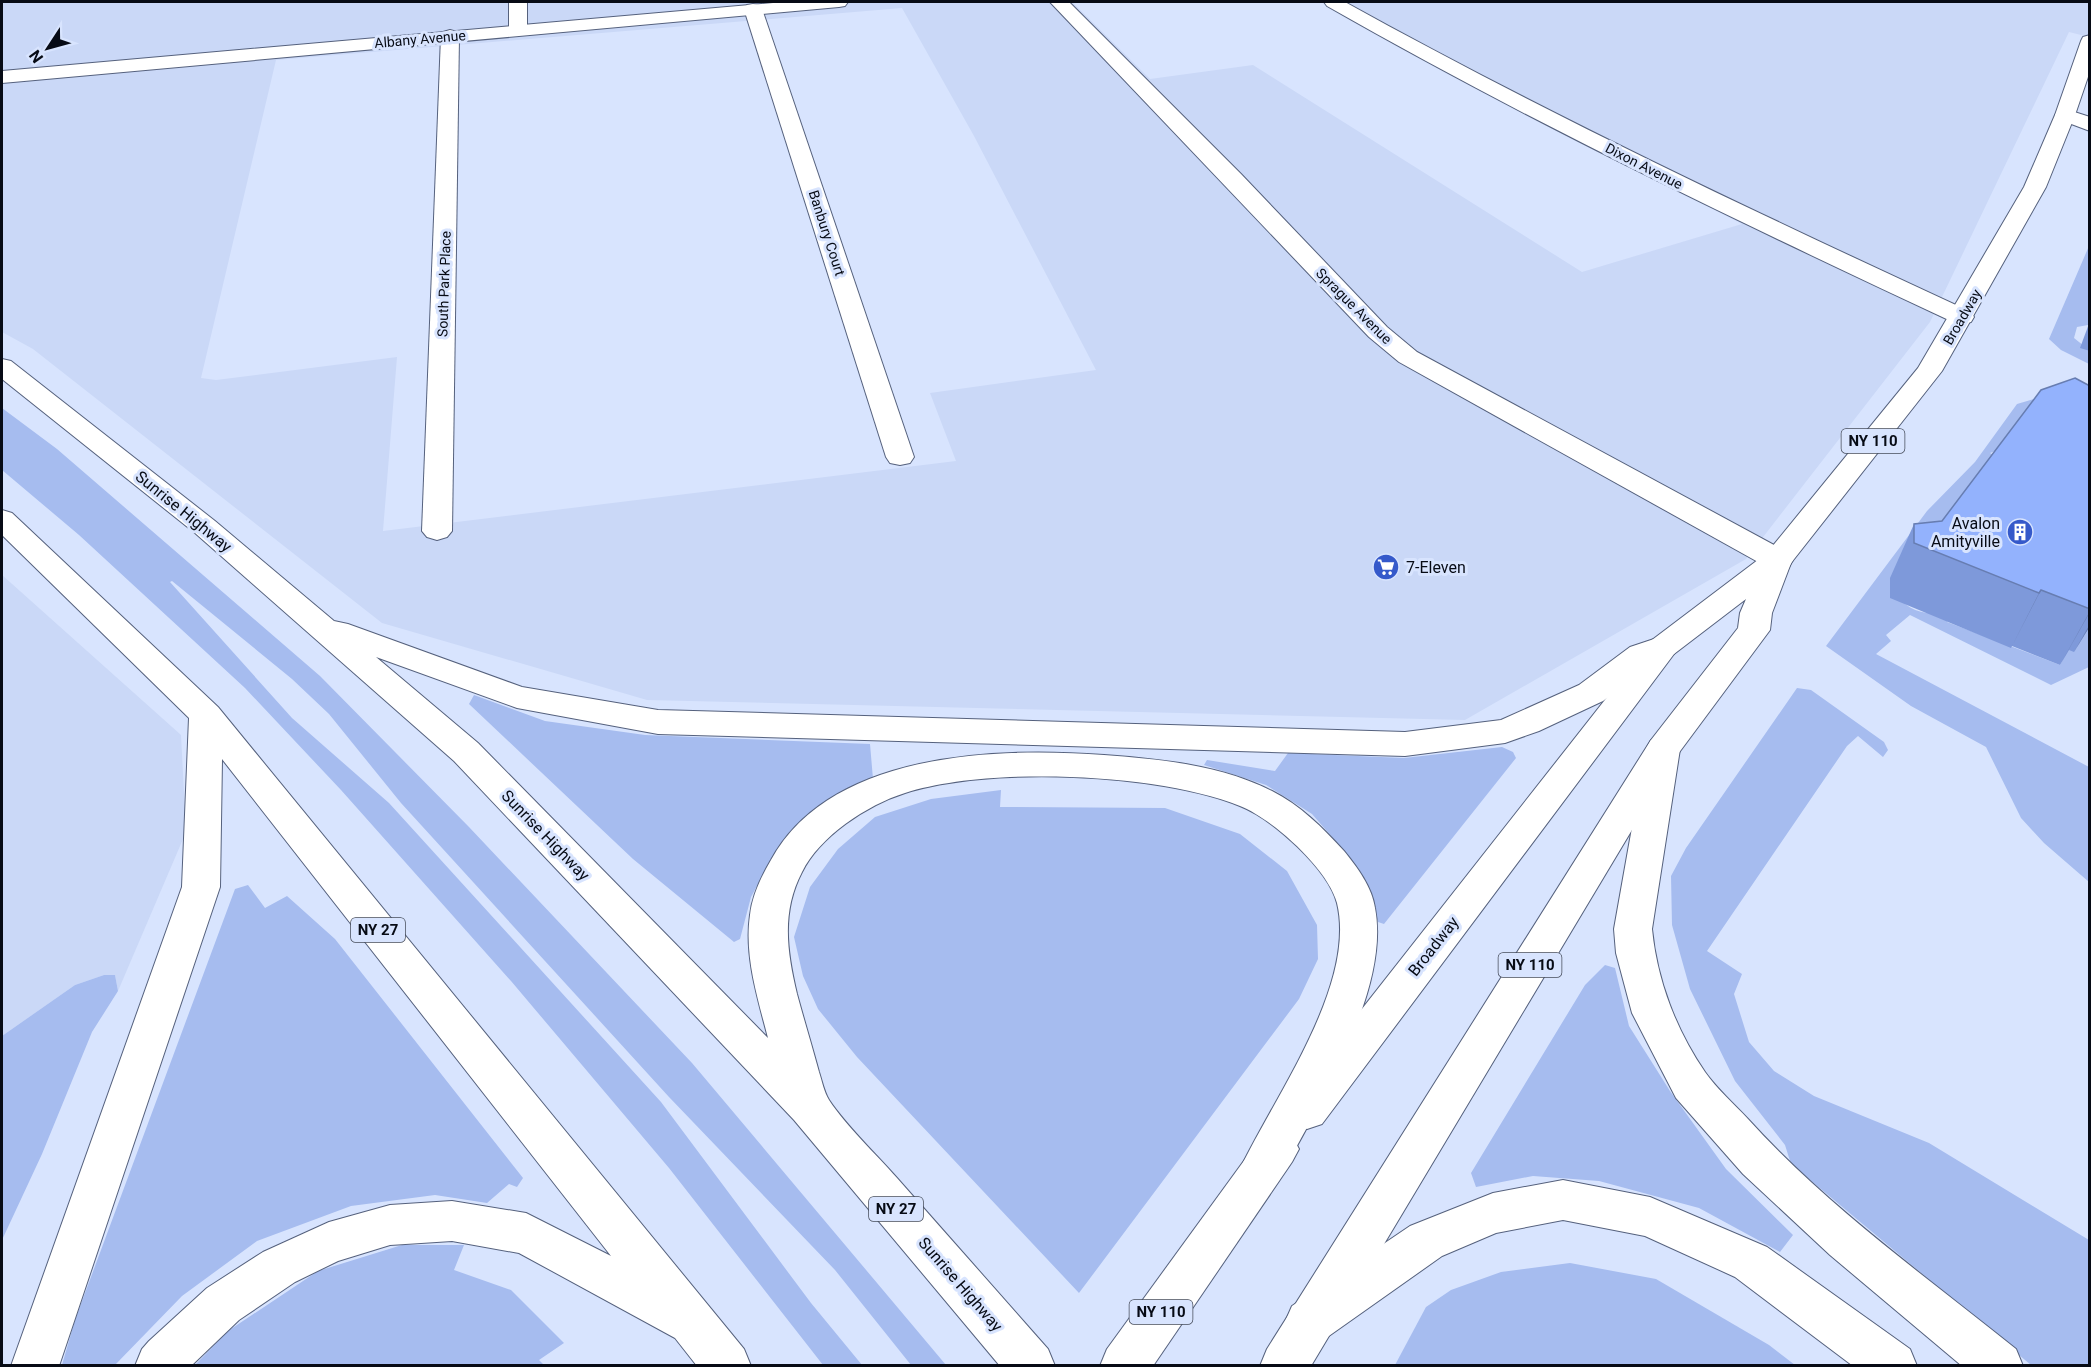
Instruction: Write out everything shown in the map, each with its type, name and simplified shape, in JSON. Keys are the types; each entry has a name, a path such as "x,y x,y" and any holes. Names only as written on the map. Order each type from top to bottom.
{"main road":[{"path":"518,2 518,31"},
{"name":"Albany Avenue","path":"2,77 840,2"},
{"name":"Sprague Avenue","path":"1059,2 1233,179 1378,332 1408,357 1778,560"},
{"name":"Dixon Avenue","path":"1332,2 1470,79 1775,230 1962,317"},
{"name":"Banbury Court","path":"753,9 900,456"},
{"name":"South Park Place","path":"437,531 450,36"},
{"name":"Broadway","path":"1124,1365 1262,1170 1663,647 1778,560 1929,371 2035,187 2065,115 2090,41"},
{"path":"2065,115 2090,125"},
{"name":"Sunrise Highway","path":"2,366 205,527 466,752 809,1107 1031,1365"},
{"name":"NY 27","path":"2,519 206,715 727,1365"},
{"name":"Broadway","path":"1295,1347 1663,749 1754,630 1756,613 1778,560"},
{"path":"319,625 518,697 658,722 1405,744 1505,730 1527,723 1591,693 1641,655 1663,647"},
{"path":"35,1365 201,887 206,715"},
{"path":"1663,749 1633,929 1635,953 1652,1013 1690,1085 1758,1160 1846,1240 1999,1365"},
{"path":"809,1107 769,951 768,916 779,879 798,848 827,822 874,793 901,781 942,772 1048,765 1180,775 1227,787 1282,813 1306,834 1346,879 1357,907 1359,927 1354,968 1340,1018 1262,1170"},
{"path":"1295,1347 1426,1241 1493,1213 1563,1200 1650,1217 1750,1262 1893,1365"},
{"path":"159,1365 223,1304 279,1267 329,1243 390,1225 452,1221 526,1234 696,1326"}],"shaded area":[{"path":"2,2 1072,2 1150,79 1253,65 1582,272 1742,224 1408,50 1326,2 2089,2 2089,37 2069,32 1930,322 1746,559 1465,720 647,700 382,623 33,349 2,332","holes":["902,8 974,136 1096,370 930,393 956,461 383,531 397,357 216,380 201,378 276,60"]},
{"path":"2089,246 2089,321 2088,325 2077,327 2074,338 2089,350 2089,364 2061,350 2049,339"},
{"path":"2037,398 2050,430 1990,453 2032,479 1891,588 1901,601 1915,610 1951,614 1947,622 2060,665 2089,609 2089,667 2051,685 1910,615 1886,635 1891,641 1876,654 2089,767 2089,882 2044,843 2021,818 1986,747 1911,706 1826,646 1927,511 1975,462 2017,404"},
{"path":"2,408 57,449 320,676 469,827 692,1063 946,1365 911,1365 835,1270 669,1097 401,803 329,714 292,679 172,581 170,582 292,718 389,803 661,1102 811,1303 862,1365 823,1365 669,1168 511,981 341,790 245,688 79,535 2,470"},
{"path":"2,575 181,735 186,832 118,991 115,975 104,975 75,985 2,1036"},
{"path":"1797,688 1811,690 1884,742 1888,750 1883,757 1858,736 1847,746 1707,951 1742,974 1734,994 1749,1042 1774,1071 1814,1096 1929,1143 2089,1240 2089,1365 2031,1365 1791,1164 1785,1145 1735,1081 1690,989 1672,925 1671,876 1686,848"},
{"path":"474,695 545,721 645,735 870,744 873,779 816,810 773,857 751,897 740,939 734,942 633,859 469,704"},
{"path":"1502,747 1513,752 1516,758 1384,924 1378,922 1367,888 1345,852 1312,814 1266,785 1204,765 1207,760 1275,771 1288,753 1404,758"},
{"path":"1001,790 1000,807 1165,808 1240,834 1287,871 1317,925 1318,959 1299,999 1079,1293 857,1057 818,1009 803,976 794,937 810,887 838,849 875,817 931,799"},
{"path":"248,885 265,908 287,896 335,939 523,1178 517,1187 509,1184 487,1203 435,1195 351,1206 257,1241 182,1296 115,1365 62,1365 75,1320 235,889"},
{"path":"1605,965 1615,968 1629,1026 1670,1091 1726,1169 1793,1235 1780,1252 1699,1208 1599,1181 1533,1176 1476,1187 1471,1173 1585,985"},
{"path":"104,975 115,975 118,991 92,1032 42,1154 2,1240 2,1036 75,985"},
{"path":"402,1245 464,1245 454,1270 511,1290 564,1343 539,1360 544,1365 195,1365 228,1331 318,1271"},
{"path":"1570,1263 1656,1279 1769,1345 1795,1365 1395,1365 1426,1307 1451,1290 1501,1272"}],"building":[{"name":"Avalon Amityville","path":"2075,378 2090,386 2090,609 2041,590 2039,593 1914,543 1914,524 1942,521 2041,390"}],"place":[{"name":"Avalon Amityville","path":"2020,532"},
{"name":"7-Eleven","path":"1386,567"}]}
